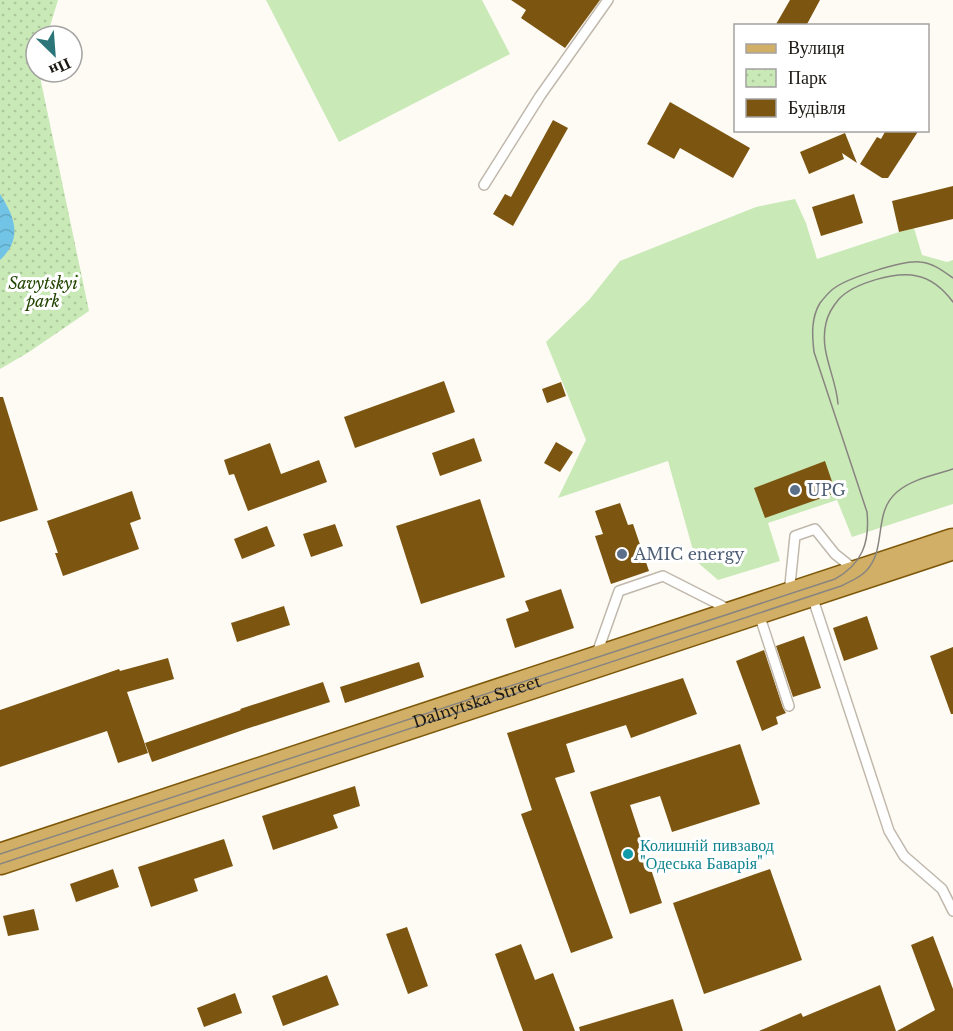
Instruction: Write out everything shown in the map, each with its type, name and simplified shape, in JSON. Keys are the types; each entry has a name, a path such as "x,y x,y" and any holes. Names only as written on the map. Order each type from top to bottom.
{"main road":[{"name":"Dalnytska Street","path":"0,859 953,544"}],"lane":[{"path":"484,185 540,96 608,0"},
{"path":"862,575 835,554 815,530 795,536 800,595 889,831 904,856 942,889 953,911"},
{"path":"594,663 619,591 663,576 749,612 789,706"}],"green space":[{"name":"Savytskyi park","path":"0,0 58,0 51,24 24,24 24,84 42,84 89,311 0,369"},
{"path":"266,0 482,0 510,54 339,142"},
{"path":"795,199 806,223 817,259 914,228 922,255 947,262 953,260 953,504 852,537 837,500 768,523 780,561 718,580 696,561 668,461 558,498 586,440 546,342 589,300 620,261 756,207"}],"water":[{"path":"0,194 13,219 14,236 12,244 0,260"}],"building":[{"path":"511,0 600,0 565,48 521,18 526,10"},
{"path":"790,0 820,0 807,24 776,24"},
{"path":"670,102 750,148 733,178 680,148 674,159 647,144"},
{"path":"553,120 568,128 513,226 493,214 505,194 511,197"},
{"path":"885,132 918,132 888,178 882,178 860,164 877,137 881,139"},
{"path":"845,133 857,163 842,153 844,159 809,174 800,152"},
{"path":"953,186 953,219 899,232 892,201"},
{"path":"854,194 863,223 821,236 812,207"},
{"path":"444,381 455,412 355,448 344,417"},
{"path":"561,382 566,396 547,403 542,389"},
{"path":"0,397 3,397 38,510 0,522"},
{"path":"474,438 482,461 440,476 432,453"},
{"path":"556,442 573,452 560,472 544,463"},
{"path":"270,443 281,474 319,460 327,482 248,511 234,474 229,475 224,460"},
{"name":"UPG","path":"825,461 836,493 765,518 754,488"},
{"path":"132,491 141,519 130,523 139,549 63,576 47,521"},
{"path":"480,499 505,577 421,604 396,526"},
{"name":"AMIC energy","path":"620,503 628,525 633,524 649,571 611,584 595,536 603,534 595,511"},
{"path":"335,524 343,546 311,557 303,534"},
{"path":"267,526 275,546 242,559 234,539"},
{"path":"561,589 574,628 515,648 506,619 529,611 525,601"},
{"path":"284,606 290,625 237,642 231,623"},
{"path":"867,616 878,649 844,661 833,628"},
{"path":"804,636 821,688 793,697 776,646"},
{"path":"953,647 953,714 951,714 930,656"},
{"path":"764,650 786,713 776,717 778,724 762,731 736,661"},
{"path":"168,658 174,679 127,692 148,753 118,763 107,731 0,767 0,710 119,669 120,671"},
{"path":"419,662 424,677 345,703 340,687"},
{"path":"683,678 697,714 631,738 626,725 566,744 575,772 555,778 613,938 571,953 521,814 532,810 507,733"},
{"path":"323,682 330,702 152,762 145,743"},
{"path":"740,744 760,804 672,832 660,796 630,805 662,903 630,914 590,792"},
{"path":"355,786 360,806 333,815 338,828 273,850 262,816"},
{"path":"224,839 233,866 194,879 198,891 151,907 138,867"},
{"path":"113,869 119,887 76,902 70,884"},
{"path":"770,869 802,960 704,994 673,903"},
{"path":"34,909 39,930 8,936 3,916"},
{"path":"407,927 428,986 408,994 386,934"},
{"path":"933,936 953,989 953,1031 897,1031 935,1010 911,945"},
{"path":"521,944 535,980 553,973 575,1031 523,1031 495,954"},
{"path":"327,975 339,1005 283,1026 272,996"},
{"path":"880,985 896,1031 759,1031 801,1013 803,1017"},
{"path":"235,993 242,1013 204,1027 197,1008"},
{"path":"673,999 683,1031 580,1031 579,1027"}],"tram line":[{"path":"0,854 835,579 852,567 858,559 865,543 868,523 867,512 814,352 813,327 817,309 828,294 840,285 862,275 901,264 912,262 929,264 953,278"},
{"path":"838,404 826,354 824,334 828,316 839,299 865,283 887,277 908,275 922,277 933,282 953,302"},
{"path":"0,864 841,586 863,574 872,563 879,543 885,510 897,492 917,481 953,469"}],"place":[{"name":"UPG","path":"795,490"},
{"name":"AMIC energy","path":"622,554"},
{"name":"Колишній пивзавод \"Одеська Баварія\"","path":"628,854"}]}
